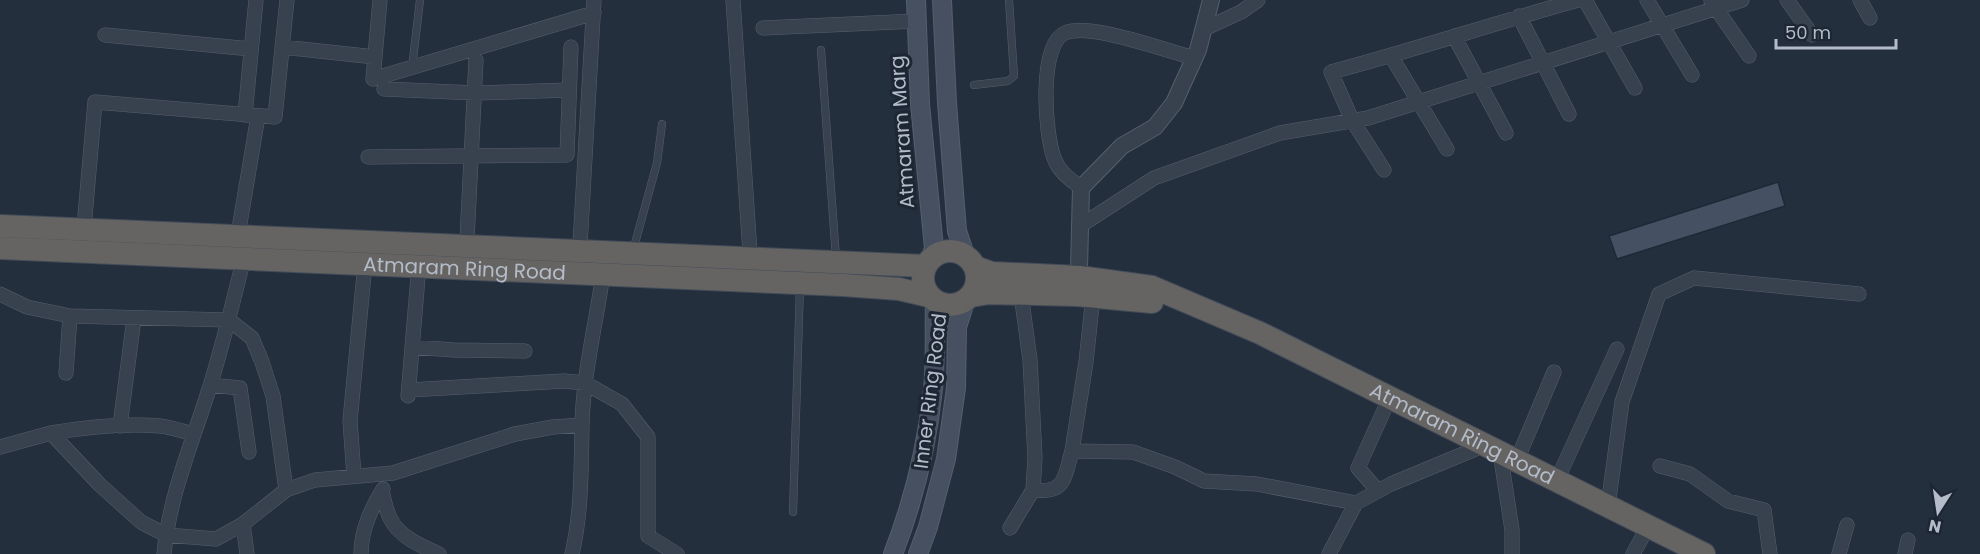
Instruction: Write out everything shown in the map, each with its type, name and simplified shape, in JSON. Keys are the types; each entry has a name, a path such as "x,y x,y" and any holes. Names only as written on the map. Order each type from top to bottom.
{"highway":[{"name":"Atmaram Ring Road","path":"0,226 836,263 928,263"},
{"name":"Atmaram Ring Road","path":"0,248 899,289 932,298"},
{"path":"951,251 970,261 977,282 968,299 950,306 932,298 923,281 928,263 936,255 951,251"},
{"name":"Atmaram Ring Road","path":"970,261 992,273 1079,277 1152,287 1260,333 1704,554"},
{"name":"Atmaram Ring Road","path":"968,299 989,293 1093,296 1148,301 1219,315"}],"main road":[{"name":"Atmaram Marg","path":"916,0 920,104 934,248 928,263"},
{"path":"942,0 957,231 970,261"},
{"name":"Inner Ring Road","path":"893,554 906,520 924,455 934,386 932,298"},
{"name":"Inner Ring Road","path":"918,554 928,527 946,459 956,388 957,327 968,299"}],"street":[{"path":"239,229 251,116 251,49 256,0"},
{"path":"86,216 95,102 275,117 287,0"},
{"path":"380,0 373,80 592,3 580,245"},
{"path":"733,0 750,253"},
{"path":"1079,268 1081,188 1122,146 1155,127 1174,103 1194,58 1211,0"},
{"path":"1204,28 1241,12 1258,0"},
{"path":"1384,170 1352,120 1331,72 1578,0"},
{"path":"1585,0 1635,88"},
{"path":"1647,0 1692,75"},
{"path":"1080,226 1154,178 1280,133 1368,117 1663,25 1713,4 1742,0"},
{"path":"1788,0 1812,35"},
{"path":"1860,0 1870,18"},
{"path":"1713,4 1749,56"},
{"path":"1519,16 1569,114"},
{"path":"763,28 917,21"},
{"path":"1081,188 1063,173 1054,159 1049,136 1048,59 1058,37 1075,30 1112,35 1194,58"},
{"path":"105,35 251,49"},
{"path":"1454,36 1506,133"},
{"path":"282,47 375,57"},
{"path":"368,157 567,155 571,47"},
{"path":"1391,56 1447,149"},
{"path":"467,239 476,60"},
{"path":"384,89 476,93 569,90"},
{"path":"164,554 166,535 193,434 210,386 241,270"},
{"path":"354,476 350,421 363,274"},
{"path":"418,277 408,393 564,381 585,383 622,404 648,437 648,536 677,554"},
{"path":"1608,506 1622,402 1659,294 1694,278 1858,294"},
{"path":"572,554 582,484 585,383 601,286"},
{"path":"0,294 27,307 70,316 229,321 252,338 262,362 273,396 286,490"},
{"path":"1010,528 1033,490 1035,447 1030,360 1022,294"},
{"path":"1033,490 1047,492 1054,490 1060,484 1072,451 1086,362 1093,296"},
{"path":"66,373 70,316"},
{"path":"120,426 133,326"},
{"path":"412,347 525,351"},
{"path":"1557,480 1617,349"},
{"path":"1329,554 1356,503 1378,491 1500,452 1554,372"},
{"path":"210,386 240,388 249,452"},
{"path":"1378,491 1358,468 1390,398"},
{"path":"51,433 100,485 141,522 166,535 216,539 243,524 286,490 315,480 393,473 515,434 553,426 582,425"},
{"path":"0,447 51,433 80,428 162,426 193,434"},
{"path":"1072,451 1133,452 1175,467 1204,481 1257,484 1356,503"},
{"path":"1500,452 1512,530 1512,554"},
{"path":"1660,466 1690,474 1728,501 1764,510 1770,554"},
{"path":"361,554 361,543 367,519 393,473"},
{"path":"382,491 390,519 402,533 419,545 439,554"},
{"path":"243,524 247,554"},
{"path":"1839,554 1847,525"},
{"path":"1634,554 1645,532"}],"lane":[{"path":"412,68 420,0"},
{"path":"974,85 1008,81 1014,76 1009,0"},
{"path":"821,50 836,263"},
{"path":"634,247 657,163 662,124"},
{"path":"793,512 800,284"}],"building":[{"path":"1778,182 1785,206 1617,259 1609,236"}]}
